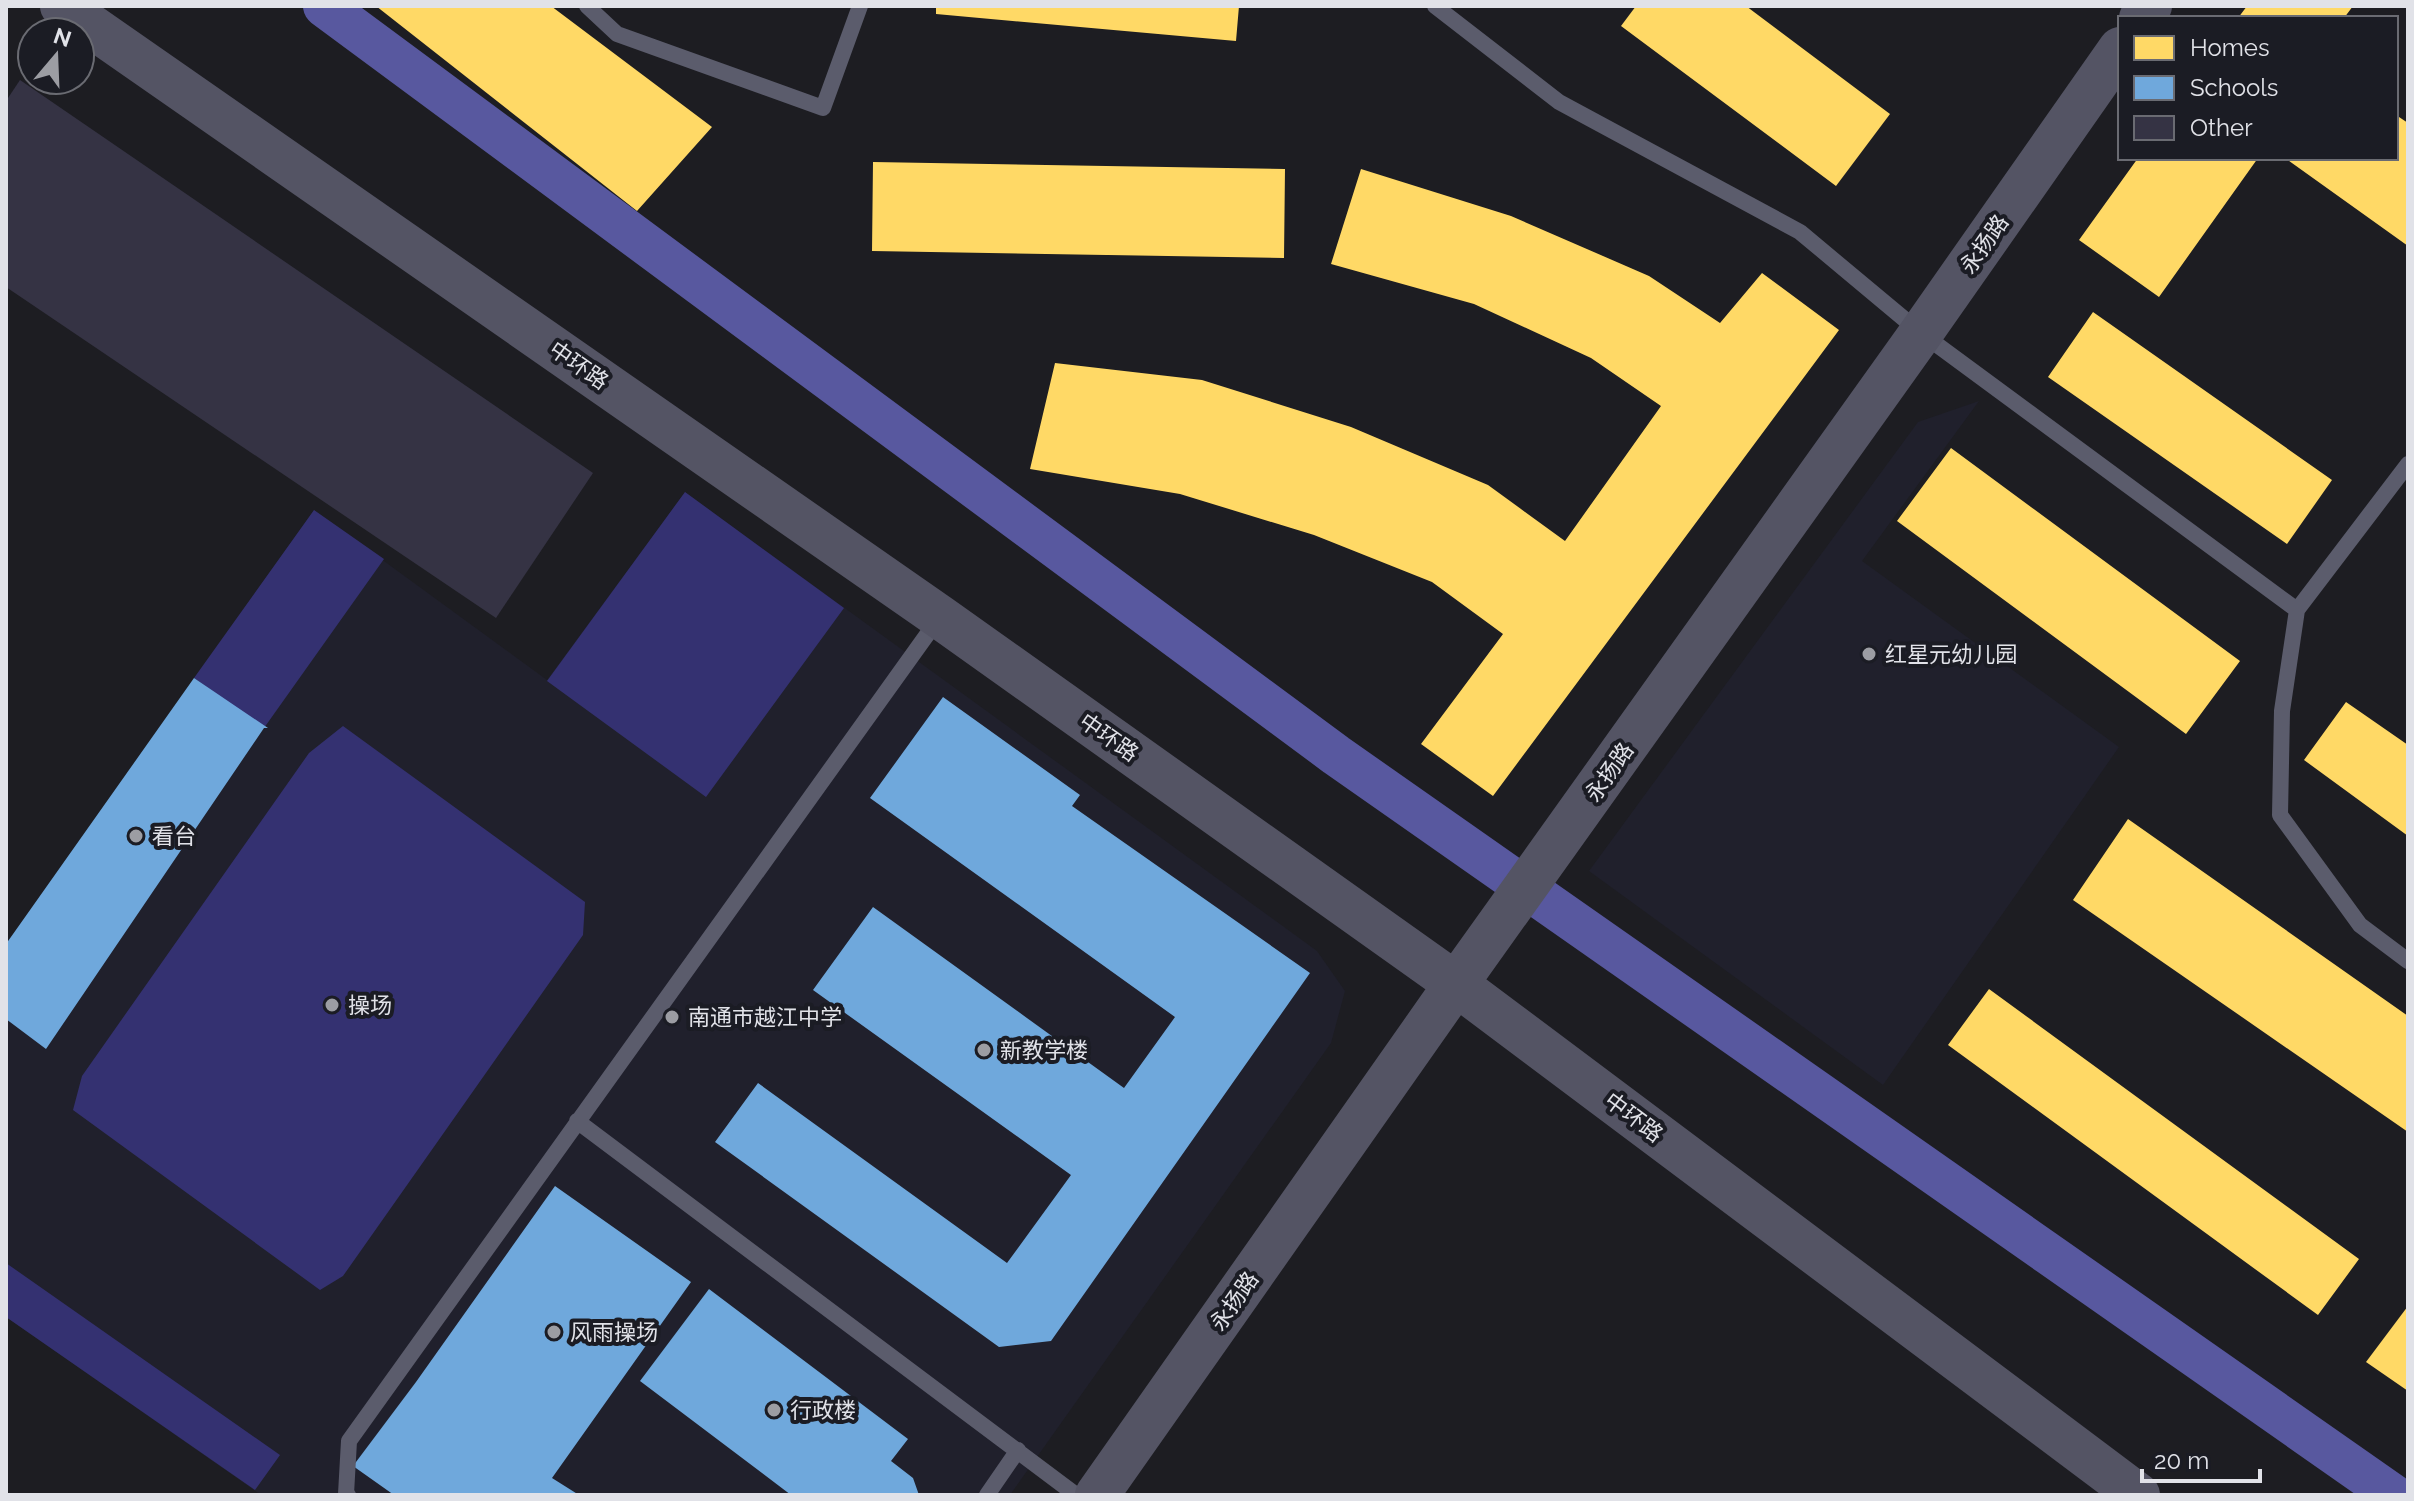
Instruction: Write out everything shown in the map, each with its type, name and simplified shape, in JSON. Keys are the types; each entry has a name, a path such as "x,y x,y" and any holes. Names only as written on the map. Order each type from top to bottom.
{"street":[{"name":"中环路","path":"62,6 940,617 1466,971 2138,1495"},
{"name":"永扬路","path":"1097,1495 2118,52"}],"lane":[{"path":"587,6 617,34 823,108 860,6"},
{"path":"1435,6 1559,102 1800,232 1921,333 2297,610"},
{"path":"2408,464 2297,610 2282,711 2280,815 2360,925 2408,961"},
{"path":"348,1495 349,1441 940,617"},
{"path":"577,1121 1076,1495"},
{"path":"987,1495 1018,1450"}],"shaded area":[{"name":"红星元幼儿园","path":"1979,401 1862,561 2119,747 1883,1085 1589,871 1918,422"},
{"name":"南通市越江中学","path":"685,492 1317,951 1345,991 1331,1043 1010,1495 261,1495 6,1317 6,944 314,510 547,680"},
{"path":"685,492 844,608 706,797 547,681"},
{"path":"314,510 384,559 264,728 194,678"},
{"name":"操场","path":"343,726 585,902 583,935 343,1276 320,1290 73,1110 82,1076 309,753"},
{"path":"6,1263 280,1455 255,1490 6,1317"}],"building: Homes":[{"path":"376,6 551,6 712,127 637,211"},
{"path":"936,6 1239,6 1236,41 936,14"},
{"path":"1636,6 1746,6 1890,114 1836,186 1621,26"},
{"path":"2247,6 2353,6 2346,16 2240,16"},
{"path":"2398,116 2408,123 2408,246 2288,160 2398,160"},
{"path":"2137,160 2257,160 2159,297 2079,240"},
{"path":"873,162 1285,169 1284,258 872,251"},
{"path":"1361,169 1511,216 1649,276 1720,323 1762,273 1839,330 1493,796 1421,744 1503,634 1432,582 1314,535 1180,494 1030,469 1055,363 1202,380 1351,427 1488,485 1565,541 1661,406 1591,358 1474,304 1331,264"},
{"path":"2093,312 2332,480 2287,544 2048,377"},
{"path":"1951,448 2240,661 2186,734 1897,521"},
{"path":"2346,702 2408,745 2408,836 2304,760"},
{"path":"2128,819 2408,1016 2408,1132 2073,900"},
{"path":"1989,989 2359,1259 2318,1315 1948,1045"},
{"path":"2408,1306 2408,1391 2366,1362"}],"building: Schools":[{"name":"看台","path":"194,678 268,728 264,728 46,1049 6,1019 6,944"},
{"name":"新教学楼","path":"943,697 1080,795 1072,806 1310,973 1051,1341 999,1347 715,1142 758,1083 1007,1263 1071,1175 813,990 873,907 1124,1088 1175,1017 870,798"},
{"name":"风雨操场","path":"555,1186 691,1282 552,1478 579,1495 394,1495 353,1466"},
{"name":"行政楼","path":"709,1289 908,1439 891,1461 913,1478 919,1495 791,1495 640,1381"}],"building: Other":[{"path":"16,86 16,96 43,96 593,473 496,618 6,287 6,101"}],"waterway":[{"path":"324,6 1336,755 2393,1495"}],"place":[{"name":"红星元幼儿园","path":"1869,654"},
{"name":"看台","path":"136,836"},
{"name":"操场","path":"332,1005"},
{"name":"南通市越江中学","path":"672,1017"},
{"name":"新教学楼","path":"984,1050"},
{"name":"风雨操场","path":"554,1332"},
{"name":"行政楼","path":"774,1410"}]}
